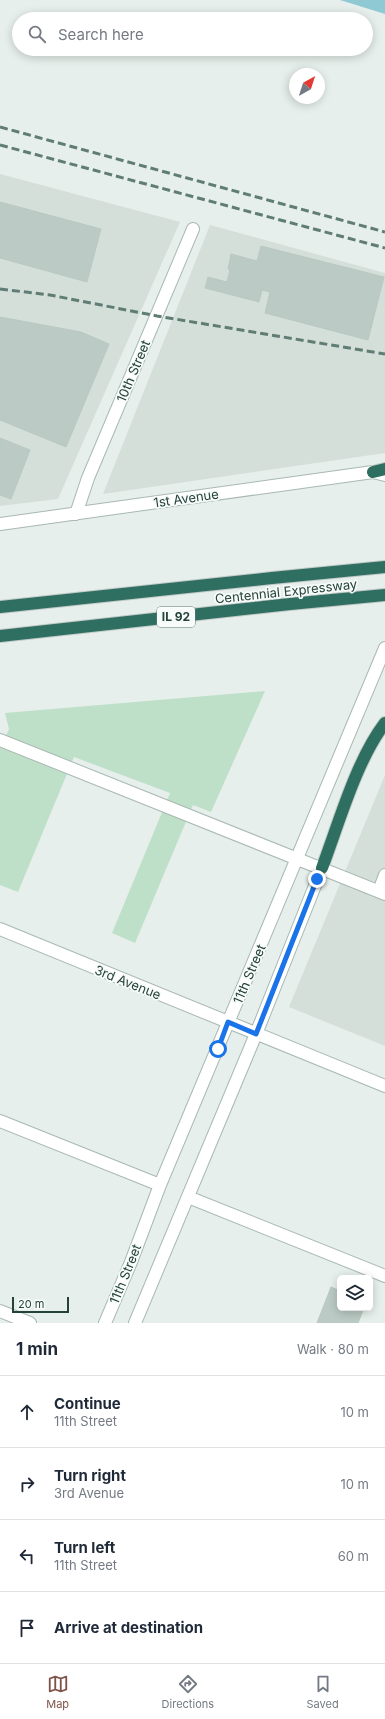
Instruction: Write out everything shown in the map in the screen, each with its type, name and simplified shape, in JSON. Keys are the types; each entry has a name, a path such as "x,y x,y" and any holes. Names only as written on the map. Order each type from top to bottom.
{"highway":[{"path":"373,472 385,469"},
{"name":"Centennial Expressway","path":"0,608 385,567"},
{"name":"Centennial Expressway","path":"0,636 385,595"},
{"path":"322,868 360,770 377,734 385,723"}],"street":[{"name":"10th Street","path":"76,514 88,478 193,229"},
{"name":"1st Avenue","path":"0,524 373,472"},
{"path":"373,472 385,475"},
{"name":"11th Street","path":"105,1323 131,1262 160,1185 385,648"},
{"path":"0,740 382,892 385,875"},
{"path":"135,1323 256,1034 322,868"},
{"name":"3rd Avenue","path":"0,929 385,1086"},
{"path":"0,1121 160,1185"},
{"path":"188,1197 385,1276"},
{"path":"0,1311 30,1323"}],"shaded area":[{"path":"0,174 180,222 58,499 0,506"},
{"path":"210,225 385,273 385,453 103,494"},
{"path":"385,775 385,1046 289,1007"}],"green space":[{"path":"265,691 211,812 193,805 135,943 112,933 170,793 74,757 18,892 0,885 0,748 9,729 5,713"}],"water":[{"path":"340,0 385,0 385,14"}],"building":[{"path":"0,202 101,229 87,282 0,258"},
{"path":"261,246 384,277 368,340 265,313 270,292 262,290 259,302 205,288 208,277 227,282 230,270 228,269 231,254 257,261"},
{"path":"0,317 81,332 109,344 66,447 0,420"},
{"path":"0,438 30,450 11,499 0,495"},
{"path":"331,1287 337,1290 337,1311 363,1311 358,1323 317,1323"}],"railway":[{"path":"0,127 385,232"},
{"path":"0,145 385,248"},
{"path":"0,289 50,295 157,316 385,354"}],"route":[{"path":"218,1049 228,1022 256,1034 317,879"}]}
